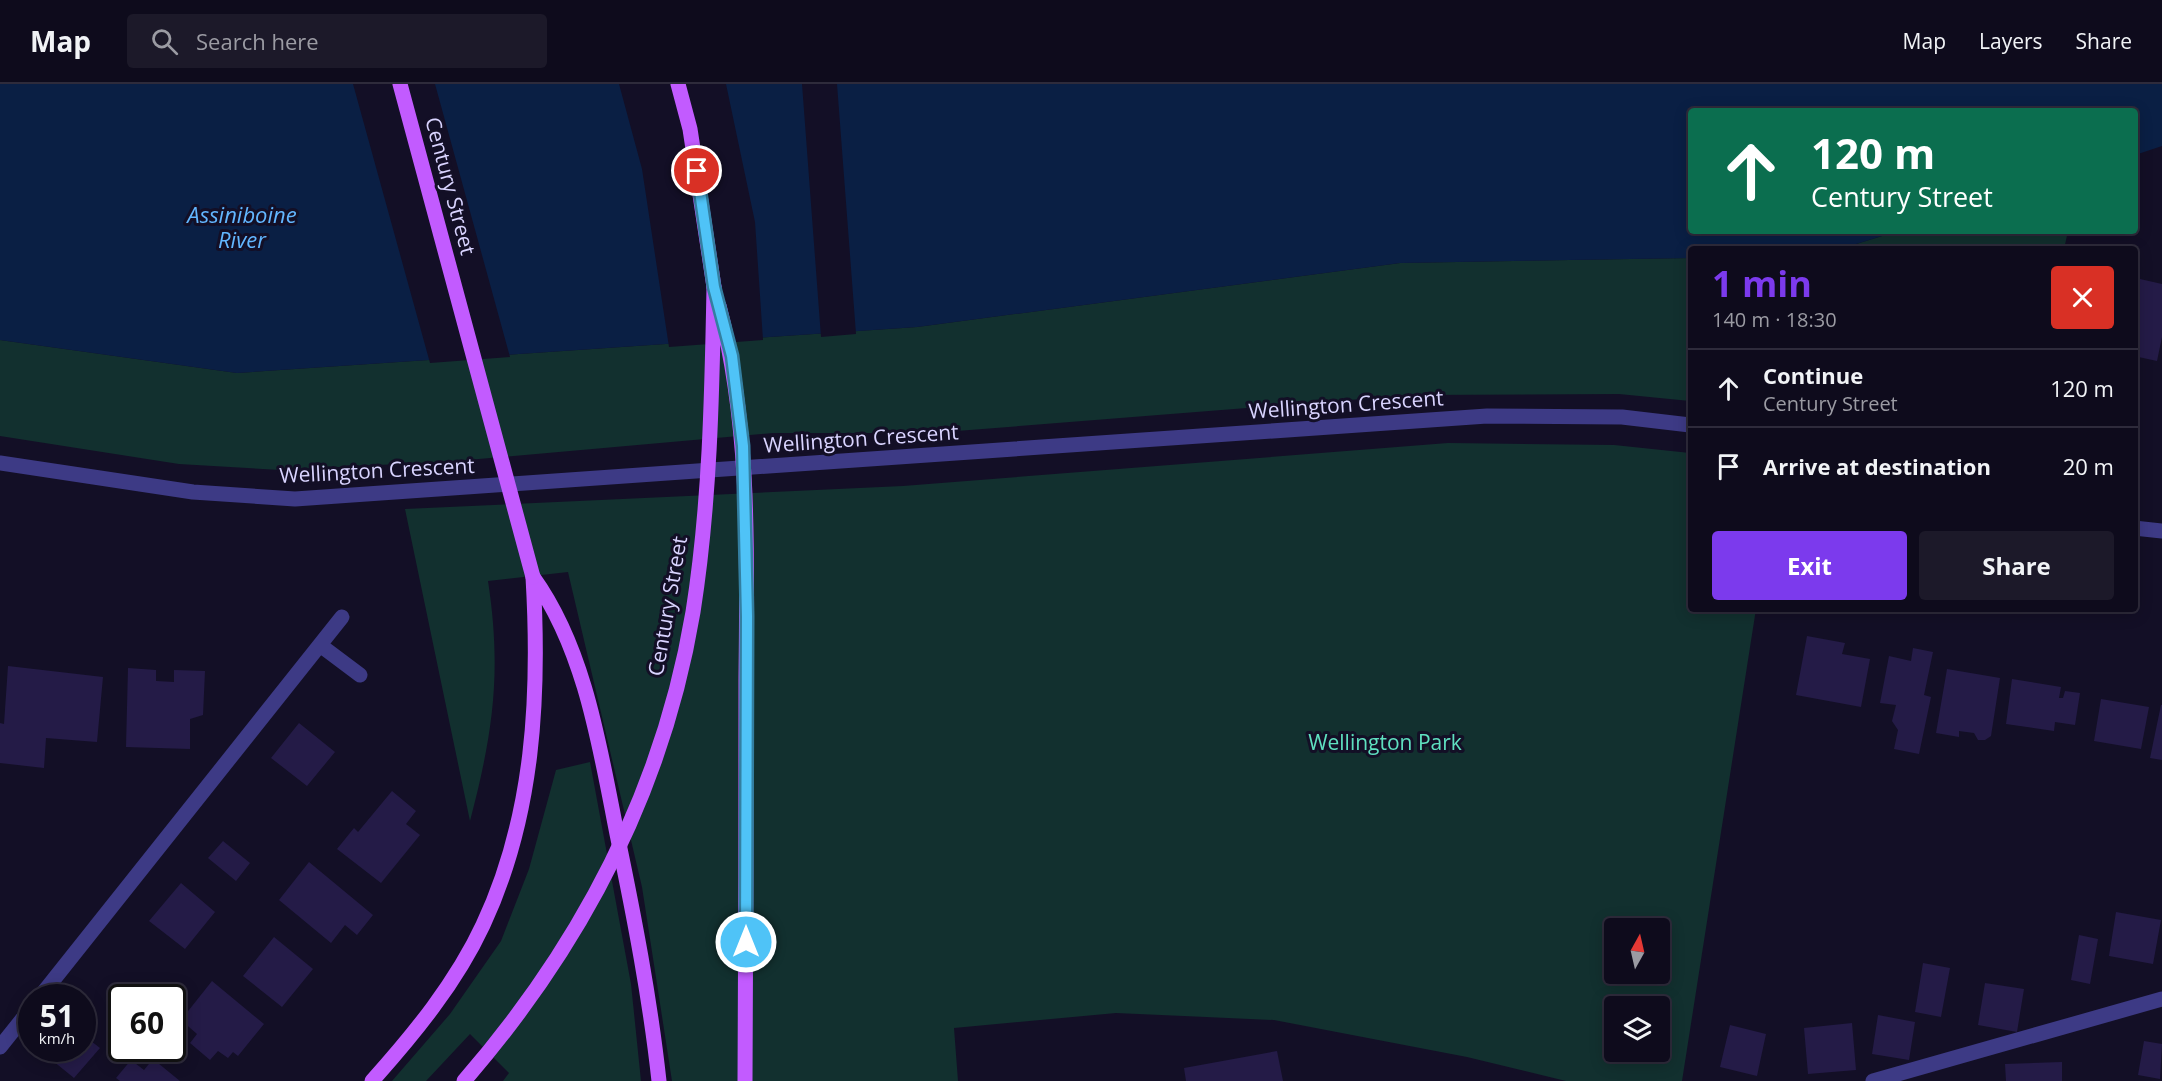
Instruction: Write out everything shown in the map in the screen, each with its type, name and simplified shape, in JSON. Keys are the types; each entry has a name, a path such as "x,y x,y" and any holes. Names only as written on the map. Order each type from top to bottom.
{"main road":[{"name":"Century Street","path":"400,84 533,577"},
{"name":"Century Street","path":"464,1081 533,996 591,904 625,838 664,729 681,670 701,553 711,438 714,287 690,129 678,84"},
{"path":"714,287 732,356 743,446 747,616 745,1081"},
{"path":"372,1081 444,992 483,926 503,874 528,775 533,729 537,652 533,577"},
{"path":"533,577 553,605 573,651 603,766 633,913 659,1081"}],"street":[{"name":"Wellington Crescent","path":"0,463 193,492 295,499 1487,416 1622,417 1688,425"},
{"path":"2138,528 2162,531"},
{"path":"50,984 342,617"},
{"path":"320,645 360,675"},
{"path":"1873,1081 2162,999"},
{"path":"0,1047 18,1024"}],"green space":[{"path":"1888,234 2067,234 2065,246 1850,246"},
{"path":"1688,258 1688,401 1619,394 1412,395 931,433 773,433 456,461 281,470 179,464 0,436 0,340 237,373 917,327 1400,263"},
{"name":"Wellington Park","path":"1448,443 1614,445 1688,453 1688,612 1756,612 1682,1081 1566,1081 1467,1057 1274,1020 1116,1013 954,1028 958,1081 672,1081 642,887 568,572 488,581 494,645 493,702 484,759 470,821 405,509 903,486"},
{"path":"590,762 631,984 641,1081 503,1081 509,1073 470,1034 426,1081 392,1081 450,1014 501,941 529,869 556,770"}],"water":[{"name":"Assiniboine River","path":"0,84 2162,84 2162,146 2138,154 2138,108 1688,108 1688,234 1888,234 1850,246 1688,246 1688,258 1400,263 917,327 237,373 0,340"}],"pier":[{"path":"353,84 435,84 510,357 430,363"},
{"path":"619,84 726,84 755,222 763,340 669,347 642,169"},
{"path":"802,84 837,84 856,334 821,337"}],"building":[{"path":"2140,279 2162,284 2162,337 2157,361 2138,357"},
{"path":"1807,636 1845,643 1842,654 1870,659 1861,707 1796,695"},
{"path":"1913,648 1933,652 1924,695 1931,697 1919,754 1894,749 1898,730 1892,721 1896,705 1880,703 1889,656 1911,661"},
{"path":"8,666 103,677 97,742 46,738 44,768 0,763 0,723 4,724"},
{"path":"128,668 156,670 156,681 174,682 174,670 205,671 203,715 190,719 190,749 126,747"},
{"path":"1947,669 2000,678 1991,736 1985,740 1978,740 1974,733 1959,731 1959,737 1936,733"},
{"path":"2012,679 2061,687 2059,698 2063,698 2065,691 2080,693 2075,725 2055,722 2054,731 2006,724"},
{"path":"2101,699 2149,707 2141,749 2094,741"},
{"path":"2162,705 2162,760 2150,758"},
{"path":"299,723 335,752 307,786 271,758"},
{"path":"392,791 416,811 406,824 420,835 381,883 337,849 354,828 358,832"},
{"path":"223,841 250,863 236,881 208,858"},
{"path":"309,862 373,915 357,935 345,925 331,943 279,900"},
{"path":"181,883 215,912 185,949 149,921"},
{"path":"2116,912 2161,920 2153,964 2109,956"},
{"path":"2079,935 2098,939 2090,984 2071,980"},
{"path":"274,937 313,969 282,1007 243,976"},
{"path":"1923,963 1950,968 1941,1017 1915,1012"},
{"path":"212,981 264,1024 238,1056 233,1052 228,1058 218,1051 210,1060 190,1043 197,1034 186,1024 186,1014"},
{"path":"1985,983 2024,989 2017,1032 1978,1025"},
{"path":"1878,1015 1915,1022 1909,1060 1872,1054"},
{"path":"1852,1023 1856,1070 1808,1074 1804,1028"},
{"path":"1730,1025 1766,1034 1757,1076 1720,1067"},
{"path":"2144,1041 2162,1044 2160,1079 2138,1075"},
{"path":"1277,1051 1283,1081 1186,1081 1184,1068"},
{"path":"54,1062 88,1062 74,1078"},
{"path":"129,1062 134,1062 144,1070 151,1062 157,1062 180,1081 120,1081 116,1078"},
{"path":"2062,1062 2062,1081 2006,1081 2005,1064"}],"route":[{"path":"697,171 714,287 732,356 743,446 747,616 746,942"}]}
